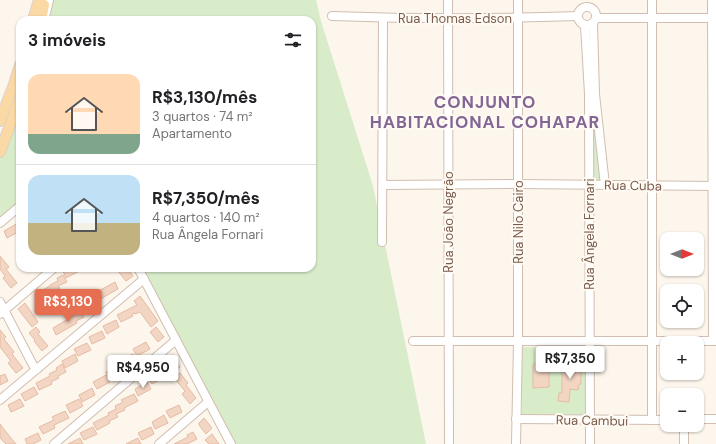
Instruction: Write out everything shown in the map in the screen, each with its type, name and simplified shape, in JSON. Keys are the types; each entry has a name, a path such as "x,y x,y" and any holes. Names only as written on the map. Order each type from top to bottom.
{"main road":[{"path":"35,16 44,1"},
{"path":"41,16 44,1"},
{"path":"0,121 16,78"},
{"path":"0,135 16,96"},
{"path":"0,152 16,109"}],"street":[{"name":"Rua João Negrão","path":"448,0 447,186 449,444"},
{"name":"Rua Nilo Cairo","path":"516,444 518,341 518,0"},
{"path":"580,0 580,21 585,25 588,25 595,20 714,18"},
{"path":"593,0 595,20"},
{"path":"652,0 652,420"},
{"path":"413,341 714,341 714,18 712,0"},
{"path":"44,1 45,16"},
{"path":"580,12 589,7 594,9"},
{"name":"Rua Thomas Edson","path":"332,16 383,18 518,18 580,12"},
{"path":"382,242 383,18"},
{"name":"Rua Ângela Fornari","path":"590,444 589,185 595,20"},
{"name":"Rua Ângela Fornari","path":"585,25 592,94 605,185"},
{"name":"Rua Cuba","path":"383,185 447,186 518,184 714,186"},
{"path":"0,223 16,209"},
{"path":"2,313 49,272"},
{"path":"140,272 231,444"},
{"path":"0,400 144,279"},
{"path":"0,302 2,313 34,367 37,369"},
{"path":"54,444 176,340"},
{"path":"159,444 208,402"},
{"name":"Rua Cambui","path":"516,419 660,420"},
{"path":"704,419 716,419"},
{"path":"684,432 684,444"}],"green space":[{"path":"53,0 316,0 321,21 373,186 426,444 231,444 141,272 316,272 316,16 49,16"},
{"path":"14,119 16,123 16,205 0,219 0,155"},
{"path":"593,121 602,180 593,180"},
{"path":"522,347 585,348 585,415 522,414"}],"building":[{"path":"16,224 16,233 7,238 4,231"},
{"path":"0,256 9,267 6,269 17,283 11,288 3,278 5,276 0,269"},
{"path":"63,272 77,272 66,278"},
{"path":"119,272 130,272 133,276 126,281"},
{"path":"63,275 67,282 58,286 60,288 40,301 36,294 58,281 57,278"},
{"path":"115,282 118,289 97,301 93,294"},
{"path":"140,296 158,321 151,327 140,312 132,314 133,316 121,322 117,315 137,305 134,301"},
{"path":"93,299 97,306 84,312 80,305"},
{"path":"25,303 38,322 32,327 18,309"},
{"path":"80,310 84,317 76,321 77,323 56,335 53,328 75,315 74,313"},
{"path":"116,320 119,327 107,334 103,326"},
{"path":"36,327 40,332 38,334 48,346 42,351 29,333"},
{"path":"156,327 164,337 158,342 150,332"},
{"path":"0,330 6,337 4,339 14,352 12,354 23,368 16,373 8,363 11,361 0,347"},
{"path":"102,331 105,338 92,344 89,337"},
{"path":"146,342 150,349 137,356 133,349"},
{"path":"87,343 91,350 78,356 74,349"},
{"path":"75,354 78,361 65,368 62,361"},
{"path":"133,354 137,361 124,367 120,360"},
{"path":"172,357 180,367 174,373 166,363"},
{"path":"537,362 544,362 549,367 549,387 533,388 533,365"},
{"path":"581,362 581,384 579,384 578,390 570,389 569,402 558,401 559,393 562,393 562,363"},
{"path":"62,364 66,372 51,382 52,384 39,390 36,383 50,376 49,374 57,370 56,368"},
{"path":"118,365 122,372 109,379 106,372"},
{"path":"161,370 165,377 152,384 148,377"},
{"path":"180,373 188,383 186,385 196,398 190,404 182,394 185,391 174,378"},
{"path":"5,374 8,381 0,385 0,376"},
{"path":"106,375 110,382 97,389 93,382"},
{"path":"147,382 151,389 138,396 135,389"},
{"path":"34,387 38,394 25,401 21,394"},
{"path":"92,388 95,395 82,402 79,395"},
{"path":"134,394 138,401 124,408 125,410 116,414 118,417 109,421 110,423 97,430 93,423 109,415 108,413 116,409 115,406 123,402 121,400"},
{"path":"20,399 24,406 11,412 8,405"},
{"path":"79,399 83,406 70,413 66,405"},
{"path":"179,405 182,412 170,418 166,411"},
{"path":"65,411 69,418 54,425 55,428 43,434 39,427 54,420 52,417"},
{"path":"164,415 168,423 155,429 152,422"},
{"path":"204,418 212,428 206,434 199,425"},
{"path":"0,424 16,444 6,444 2,440 0,437"},
{"path":"93,427 97,434 84,440 80,433"},
{"path":"151,427 154,434 142,440 138,433"},
{"path":"193,432 197,439 187,444 174,444 188,437 187,435"},
{"path":"38,433 41,440 33,444 27,444 25,439"},
{"path":"212,434 219,444 209,444 205,440"},
{"path":"80,438 83,444 68,444"},
{"path":"138,438 141,444 126,444"}],"district":[{"name":"CONJUNTO HABITACIONAL COHAPAR","path":"485,112"}]}
